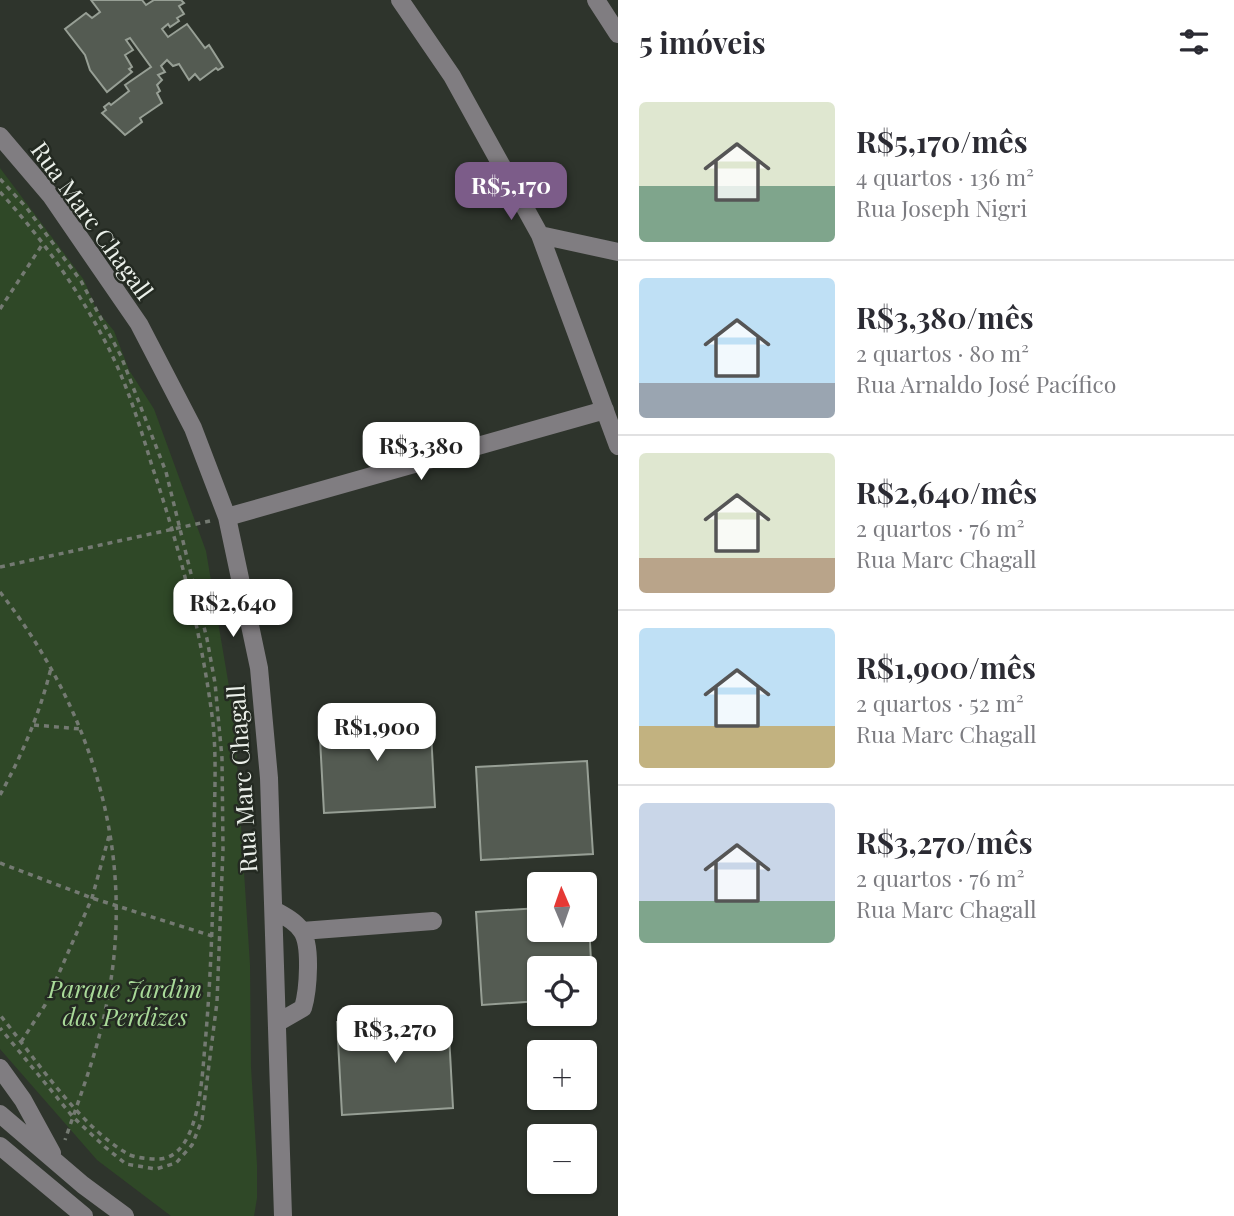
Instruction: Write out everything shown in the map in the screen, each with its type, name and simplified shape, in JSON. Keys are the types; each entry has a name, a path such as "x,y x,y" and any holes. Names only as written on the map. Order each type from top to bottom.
{"street":[{"path":"400,0 453,76 540,235 618,446"},
{"path":"596,0 618,34"},
{"name":"Rua Marc Chagall","path":"0,136 51,196 139,324 193,428 227,517 259,668 269,778 283,1216"},
{"path":"540,235 618,252"},
{"path":"227,517 605,410"},
{"path":"274,910 302,931 306,944 308,993 303,1007 277,1023"},
{"path":"302,931 433,921"},
{"path":"0,1068 23,1100 57,1162"},
{"path":"0,1114 125,1216"},
{"path":"0,1146 84,1216"},
{"name":"Rua Marc Chagall","path":"272,1216 281,1194"}],"path":[{"path":"0,179 26,207 81,281 121,356 166,472 208,639 222,758 223,849 217,1002 202,1120 192,1145 176,1163 156,1169 126,1164 73,1117 0,1028"},
{"path":"0,192 21,215 71,284 109,349 139,424 173,529 197,629 213,726 212,936 200,1099 191,1130 179,1151 162,1159 131,1156 102,1135 76,1109 0,1015"},
{"path":"0,309 42,245"},
{"path":"0,567 227,517"},
{"path":"0,592 52,666 81,729 99,782 109,834 116,906 114,956 107,1006 95,1054 57,1162"},
{"path":"0,796 41,708 52,666"},
{"path":"34,725 81,729"},
{"path":"21,1042 45,1005 92,898 109,834"},
{"path":"0,863 92,898 212,936"}],"green space":[{"name":"Parque Jardim das Perdizes","path":"0,168 84,280 96,309 114,331 129,370 154,409 206,551 234,716 250,965 251,1067 257,1165 254,1216 171,1216 97,1160 0,1049"}],"building":[{"path":"91,0 142,0 146,5 154,0 181,0 184,3 179,6 184,14 177,18 179,21 162,29 168,37 187,24 205,48 209,45 223,67 218,70 216,68 200,80 195,74 189,80 179,64 173,66 167,60 161,66 165,72 158,75 162,80 157,85 160,91 157,93 162,103 140,118 142,122 125,135 102,113 106,110 104,107 129,91 125,85 151,67 130,38 126,40 133,50 125,55 132,72 107,92 90,70 85,55 65,29 86,13 92,18 100,12"},
{"path":"430,713 435,807 324,813 319,720"},
{"path":"587,761 593,854 481,860 476,767"},
{"path":"527,909 527,942 590,942 591,956 527,956 527,1002 482,1005 476,912"},
{"path":"448,1016 453,1108 342,1115 337,1022"}]}
